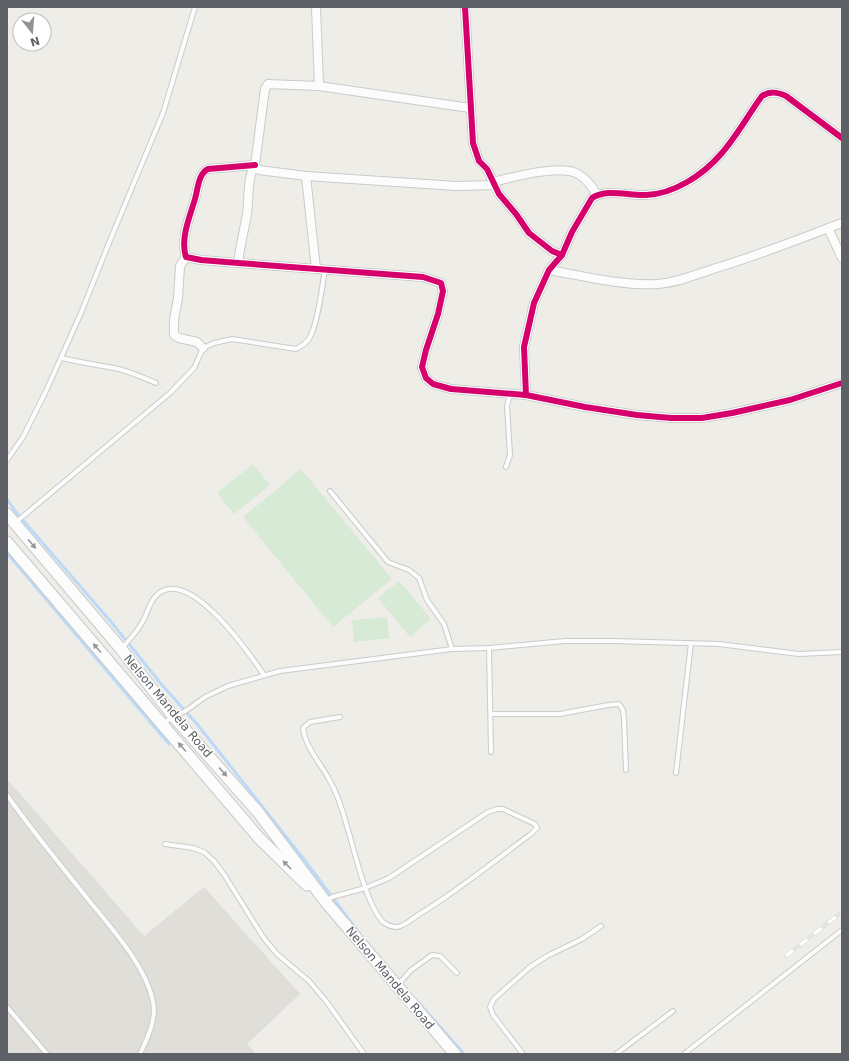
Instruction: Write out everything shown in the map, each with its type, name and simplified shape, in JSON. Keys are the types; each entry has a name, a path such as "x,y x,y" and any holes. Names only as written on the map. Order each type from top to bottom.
{"main road":[{"name":"Nelson Mandela Road","path":"7,514 121,649 174,717 258,812 325,901 455,1054"},
{"name":"Nelson Mandela Road","path":"7,542 259,838 325,901"}],"street":[{"path":"316,7 319,86"},
{"path":"465,7 473,143 479,161 487,169 499,194 516,214 529,234 552,251 562,255"},
{"path":"238,263 247,214 250,178 252,168 255,165 265,89 268,84 319,86 470,108"},
{"path":"526,395 524,357 525,342 534,303 549,270 562,255 572,232 592,198 606,193 647,195 665,192 681,186 705,169 721,154 762,96 766,93 778,93 786,96 842,138"},
{"path":"255,165 259,170 306,176 468,186 494,184 540,172 562,170 572,171 579,174 587,181 597,195"},
{"path":"186,257 184,249 187,225 200,178 204,171 208,169 255,165"},
{"path":"306,176 316,269"},
{"path":"549,270 624,282 652,284 667,283 681,280 748,258 842,223"},
{"path":"828,228 842,258"},
{"path":"186,257 201,260 423,277 441,282 443,291 438,314 422,366 426,378 432,384 451,389 526,395 585,407 637,415 671,418 702,418 784,401 842,383"},
{"path":"186,257 181,263 179,270 174,335 179,338 197,342 203,348"}],"lane":[{"path":"7,460 23,437 81,314 163,113 196,7"},
{"path":"15,523 170,392 194,368 203,348 214,343 232,339 296,349 304,344 310,337 314,326 325,270"},
{"path":"61,358 86,364 115,368 156,382"},
{"path":"506,467 510,455 507,406 510,393"},
{"path":"330,491 388,562 409,570 419,578 426,600 444,624 452,649"},
{"path":"121,649 144,619 154,598 167,588 176,589 190,593 218,617 247,650 264,676"},
{"path":"162,724 205,696 228,686 287,670 452,649 489,648 565,641 664,641 691,644 719,644 799,654 842,652"},
{"path":"676,773 691,644"},
{"path":"489,648 492,714 491,752"},
{"path":"492,714 560,714 619,704 623,710 624,719 626,770"},
{"path":"325,901 332,897 365,888 389,878 488,812 497,808 503,809 535,824 536,828 531,834 433,906 404,924 397,927 390,926 375,912 365,888 340,803 329,779 304,734 303,728 310,722 340,717"},
{"path":"7,795 45,846 120,940 147,981 153,1003 153,1020 140,1054"},
{"path":"165,844 193,848 204,852 214,861 263,937 277,954 309,982 326,1001 364,1054"},
{"path":"524,1054 494,1016 490,1007 494,999 530,967 547,956 582,939 602,926"},
{"path":"684,1054 842,930"},
{"path":"397,985 410,971 432,955 440,956 457,973"},
{"path":"7,1007 47,1054"},
{"path":"616,1054 673,1011"}],"shaded area":[{"path":"7,779 144,936 204,887 300,994 247,1044 256,1054 7,1054"}],"green space":[{"path":"253,464 270,485 234,514 217,493"},
{"path":"301,469 392,579 333,627 243,517"},
{"path":"399,581 431,619 410,637 378,598"},
{"path":"387,617 389,638 354,642 352,620"}],"waterway":[{"path":"7,499 15,511 112,623 162,685 197,724 303,858 359,933"},
{"path":"7,553 169,744"},
{"path":"418,1002 464,1054"}],"railway":[{"path":"786,956 842,912"}],"cycle path":[{"path":"465,7 473,143 479,161 487,169 499,194 516,214 529,233 552,251 562,255"},
{"path":"526,395 524,347 534,303 549,270 562,255 572,232 592,198 604,193 639,195 657,194 687,182 714,162 732,140 762,96 768,93 777,93 786,96 842,138"},
{"path":"255,165 208,169 202,174 186,228 184,243 186,257 201,260 423,277 441,283 443,291 438,314 422,367 426,378 433,384 451,389 526,395 585,407 637,415 671,418 702,418 790,400 842,383"}]}
